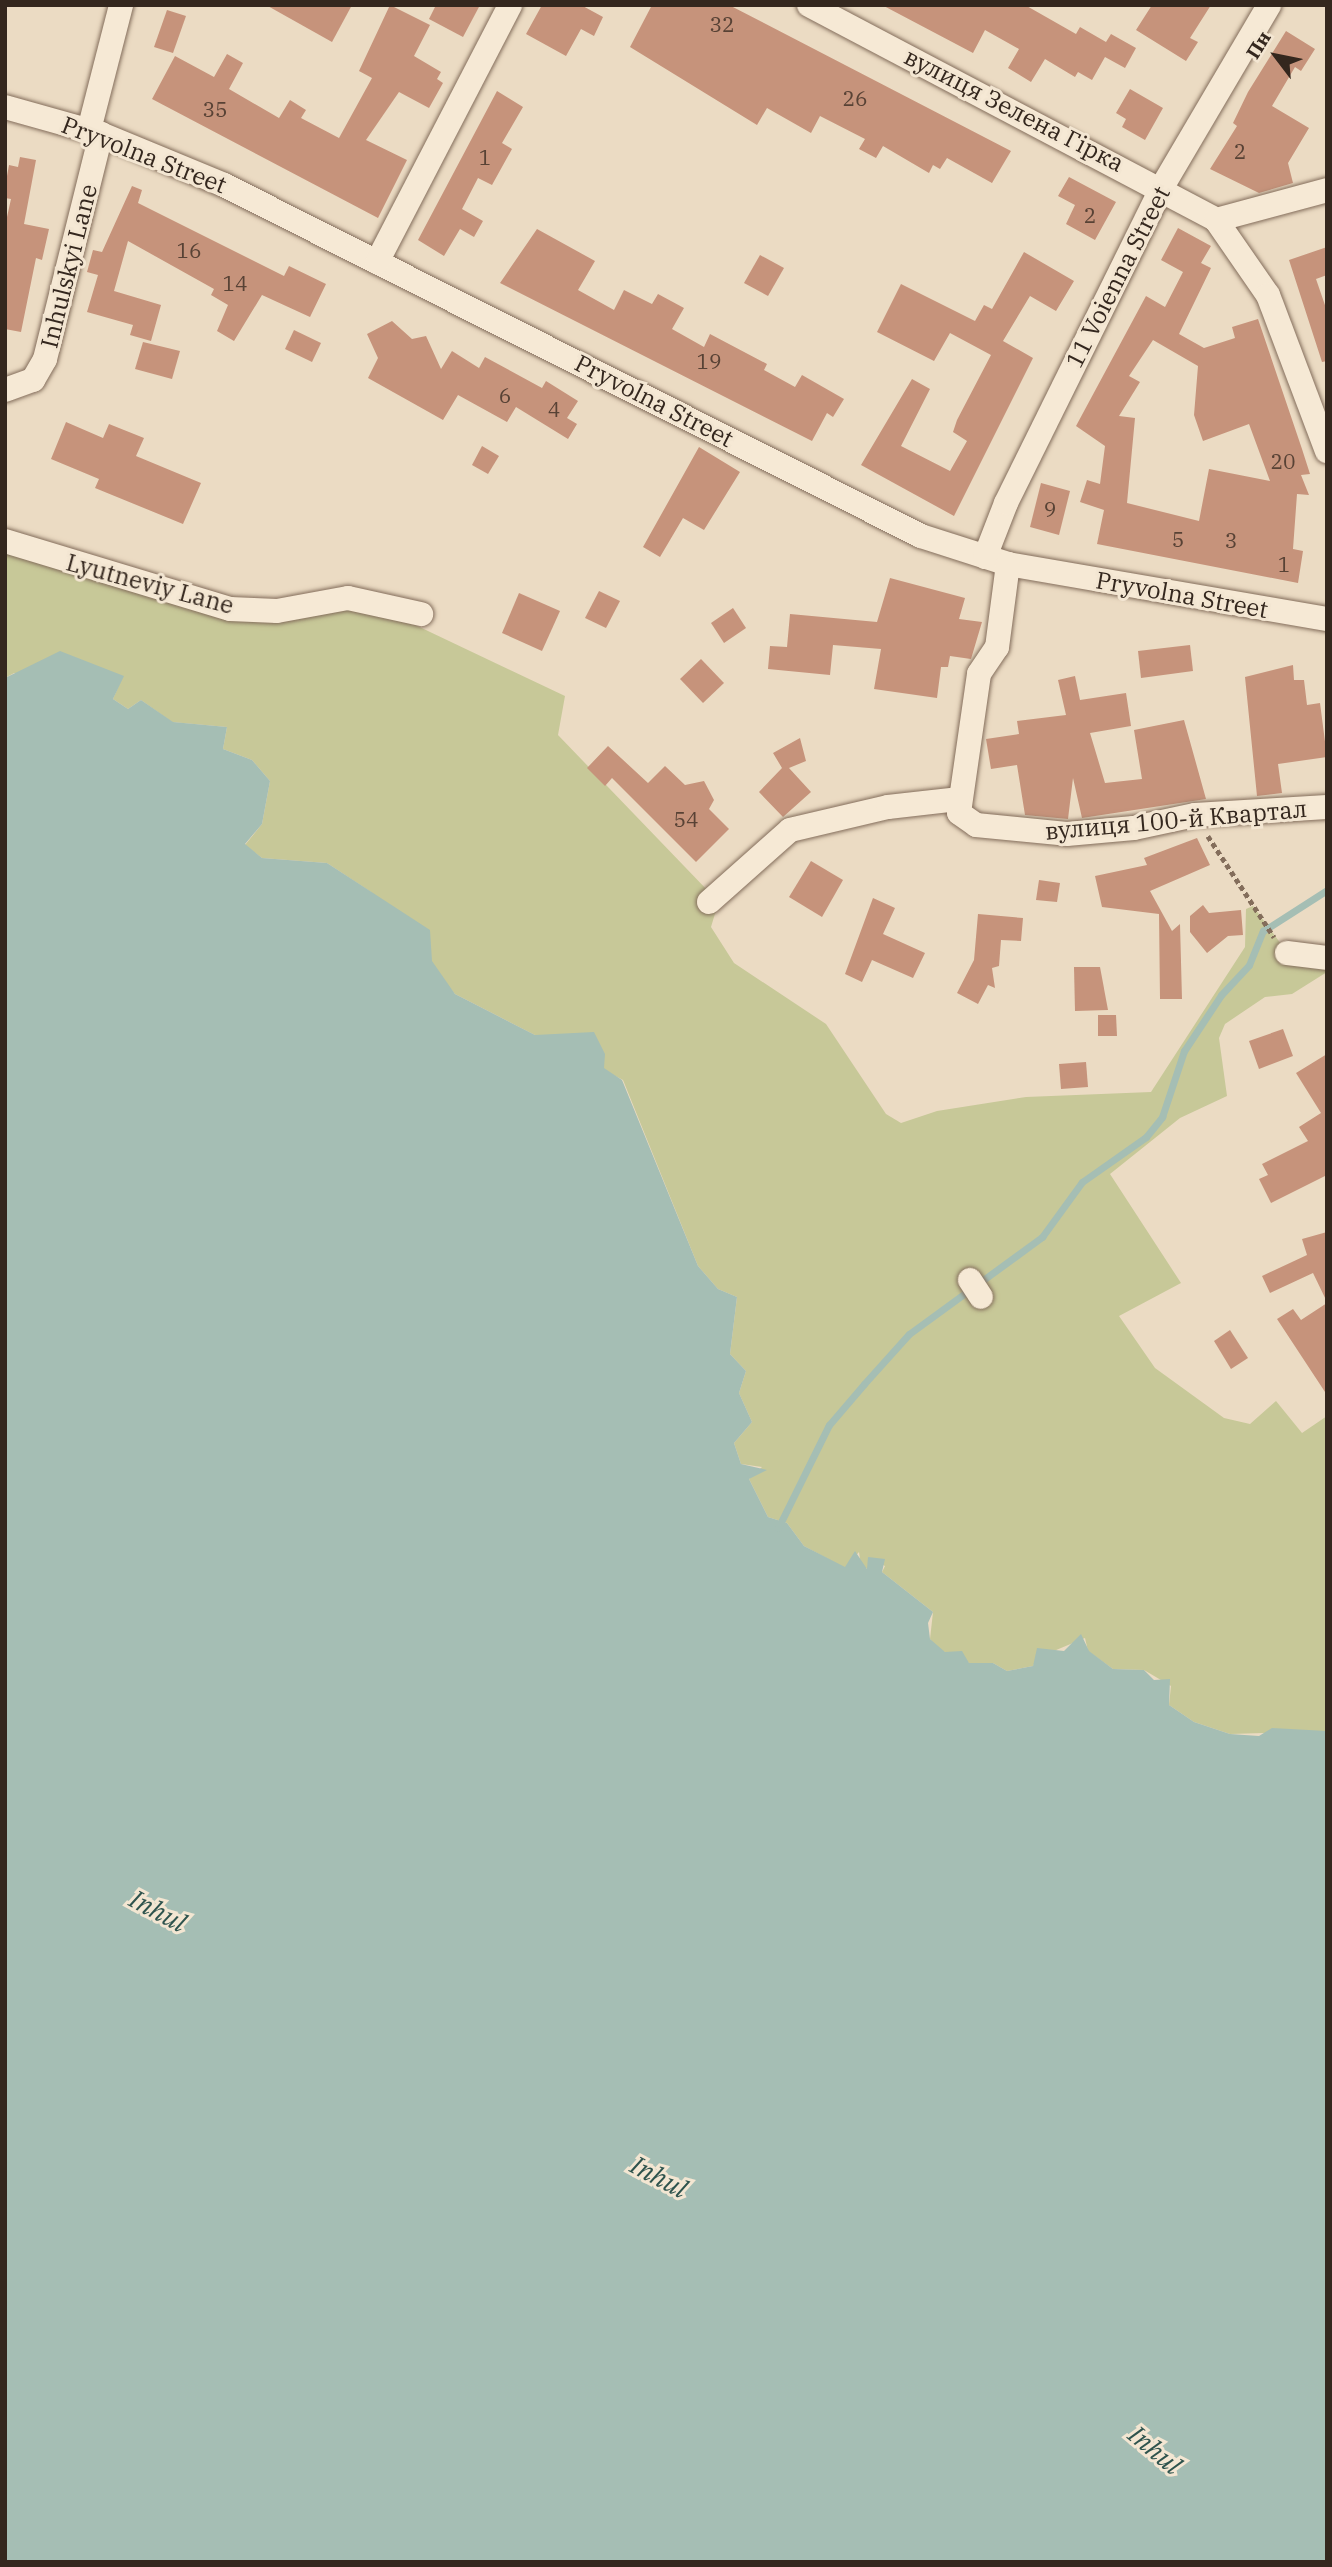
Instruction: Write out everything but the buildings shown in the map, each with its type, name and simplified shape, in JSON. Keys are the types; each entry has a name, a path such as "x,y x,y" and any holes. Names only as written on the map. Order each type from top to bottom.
{"street":[{"name":"Inhulskyi Lane","path":"13,389 46,359 121,5"},
{"path":"377,262 510,5"},
{"name":"вулиця Зелена Гірка","path":"809,5 1162,187 1216,220"},
{"name":"11 Voienna Street","path":"996,561 1006,503 1162,187 1269,5"},
{"name":"Pryvolna Street","path":"5,107 95,132 224,185 921,536 996,561 1327,619"},
{"path":"1327,190 1216,220 1268,295 1327,451"},
{"name":"Lyutneviy Lane","path":"5,541 230,609 277,611 348,598 421,614"},
{"path":"709,902 789,830 888,807 958,799 979,674 998,647 996,561"},
{"name":"вулиця 100-й Квартал","path":"958,799 959,813 976,825 1016,832 1134,828 1195,815 1327,807"},
{"path":"1287,953 1327,958"}],"path":[{"path":"1195,815 1271,931"}],"green space":[{"path":"5,534 152,583 273,606 348,593 565,696 558,735 710,893 717,907 711,927 734,963 826,1024 886,1114 901,1123 937,1111 1026,1097 1151,1092 1245,947 1246,909 1253,906 1281,944 1327,955 1327,972 1292,994 1265,997 1225,1024 1219,1038 1227,1096 1180,1118 1110,1174 1181,1283 1119,1316 1155,1368 1224,1418 1250,1424 1276,1401 1302,1433 1327,1416 1327,1731 1230,1734 1194,1722 1169,1705 1171,1686 1144,1670 1113,1669 1088,1651 1085,1638 1037,1658 1033,1666 1007,1671 993,1663 969,1663 938,1649 930,1639 933,1612 882,1572 885,1566 868,1557 868,1569 861,1566 859,1552 845,1568 804,1546 787,1523 768,1517 749,1479 762,1467 741,1464 734,1443 752,1422 739,1393 746,1371 730,1354 737,1297 718,1289 698,1266 623,1080 455,994 371,892 327,863 262,858 245,845 262,824 270,781 252,760 223,749 227,727 172,722 141,700 128,709 113,699 123,676 14,673 5,678"}],"water":[{"name":"Inhul","path":"60,651 124,676 113,699 128,709 141,700 173,722 227,727 223,749 252,760 270,781 262,824 245,844 262,858 327,863 430,930 432,961 455,994 535,1035 594,1032 605,1054 604,1068 622,1080 698,1266 718,1289 737,1297 730,1354 746,1371 739,1393 752,1422 734,1443 741,1464 767,1470 749,1479 768,1517 787,1523 804,1546 845,1567 855,1551 867,1569 868,1557 885,1559 882,1572 933,1612 928,1623 930,1639 945,1652 962,1651 969,1663 993,1663 1007,1671 1033,1666 1037,1648 1064,1651 1081,1634 1089,1651 1113,1669 1144,1670 1154,1680 1170,1679 1169,1705 1194,1722 1230,1734 1259,1736 1272,1728 1327,1731 1327,2562 5,2562 5,678"}],"waterway":[{"path":"778,1528 829,1425 864,1384 909,1334 1042,1237 1082,1182 1146,1137 1162,1117 1184,1051 1221,995 1249,965 1263,931 1327,890"}]}
